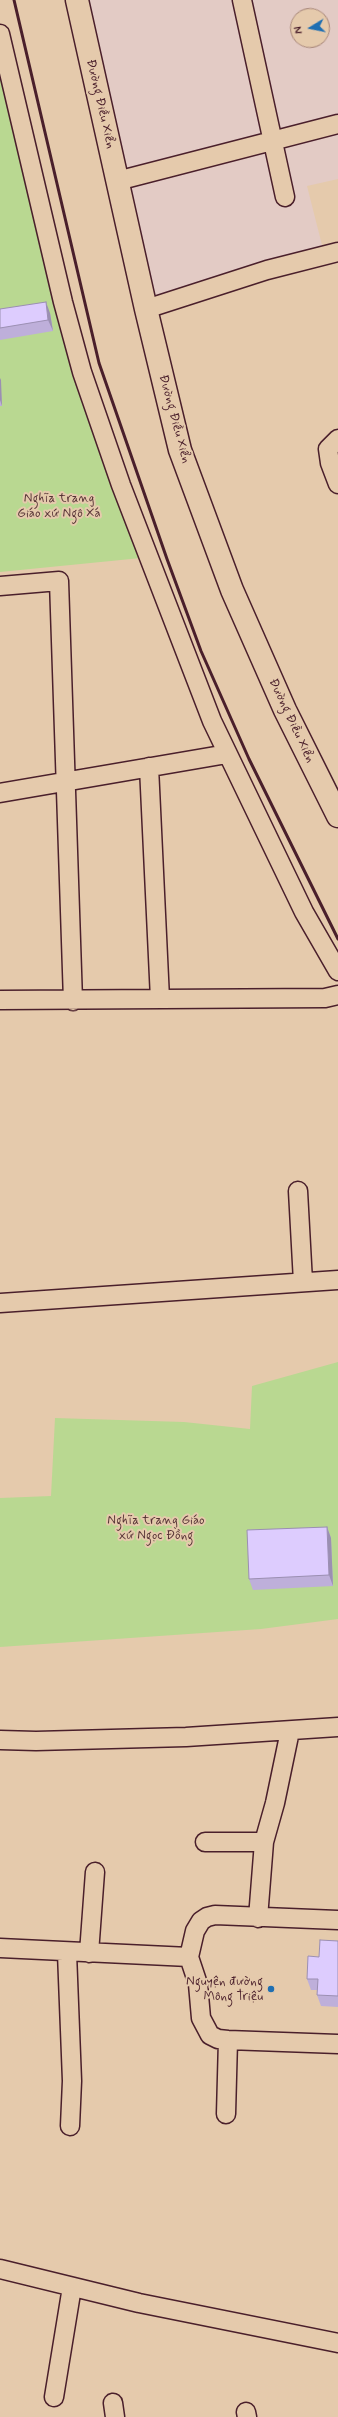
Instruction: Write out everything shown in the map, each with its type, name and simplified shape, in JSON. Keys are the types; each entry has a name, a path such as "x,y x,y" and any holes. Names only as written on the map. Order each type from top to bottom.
{"street":[{"name":"Đường Điều Xiển","path":"76,0 146,309 180,450 232,590 285,710 338,816"},
{"path":"242,0 285,196"},
{"path":"0,34 63,302 82,372 162,596 227,754 304,912 338,971"},
{"path":"117,181 338,124"},
{"path":"146,309 267,270 338,252"},
{"path":"338,439 328,449 330,463 338,484"},
{"path":"0,586 59,581 73,1001"},
{"path":"0,793 227,754"},
{"path":"149,767 160,999"},
{"path":"0,1000 73,1001 325,998 338,995"},
{"path":"298,1191 303,1282"},
{"path":"0,1303 338,1280"},
{"path":"0,1740 36,1742 186,1737 338,1727"},
{"path":"258,1918 264,1842 275,1803 290,1731"},
{"path":"205,1842 264,1842"},
{"path":"89,1953 95,1872"},
{"path":"338,1920 258,1918 215,1915 207,1917 201,1921 195,1931 189,1956 198,1984 201,2018 210,2035 218,2039 228,2040 338,2044"},
{"path":"0,1948 67,1953 189,1956"},
{"path":"67,1953 72,2081 70,2126"},
{"path":"226,2114 228,2040"},
{"path":"0,2269 139,2303 338,2343"},
{"path":"54,2397 72,2287"}],"shaded area":[{"path":"87,0 338,0 338,179 307,186 323,249 154,299"}],"green space":[{"name":"Nghĩa trang Giáo xứ Ngô Xá","path":"0,62 141,558 0,572"},
{"name":"Nghĩa trang Giáo xứ Ngọc Đồng","path":"338,1362 338,1619 261,1629 0,1647 0,1498 51,1496 55,1418 184,1422 250,1429 252,1386"}],"building":[{"path":"46,302 48,320 0,328 0,309"},
{"path":"327,1527 329,1575 249,1579 247,1530"},
{"path":"320,1940 338,1941 338,1996 317,1995 318,1979 307,1979 308,1956 319,1957"}],"railway":[{"path":"14,0 99,363 167,559 201,651 249,759 338,939"}],"place":[{"name":"Nguyện đường Mông Triệu","path":"271,1989"}]}
